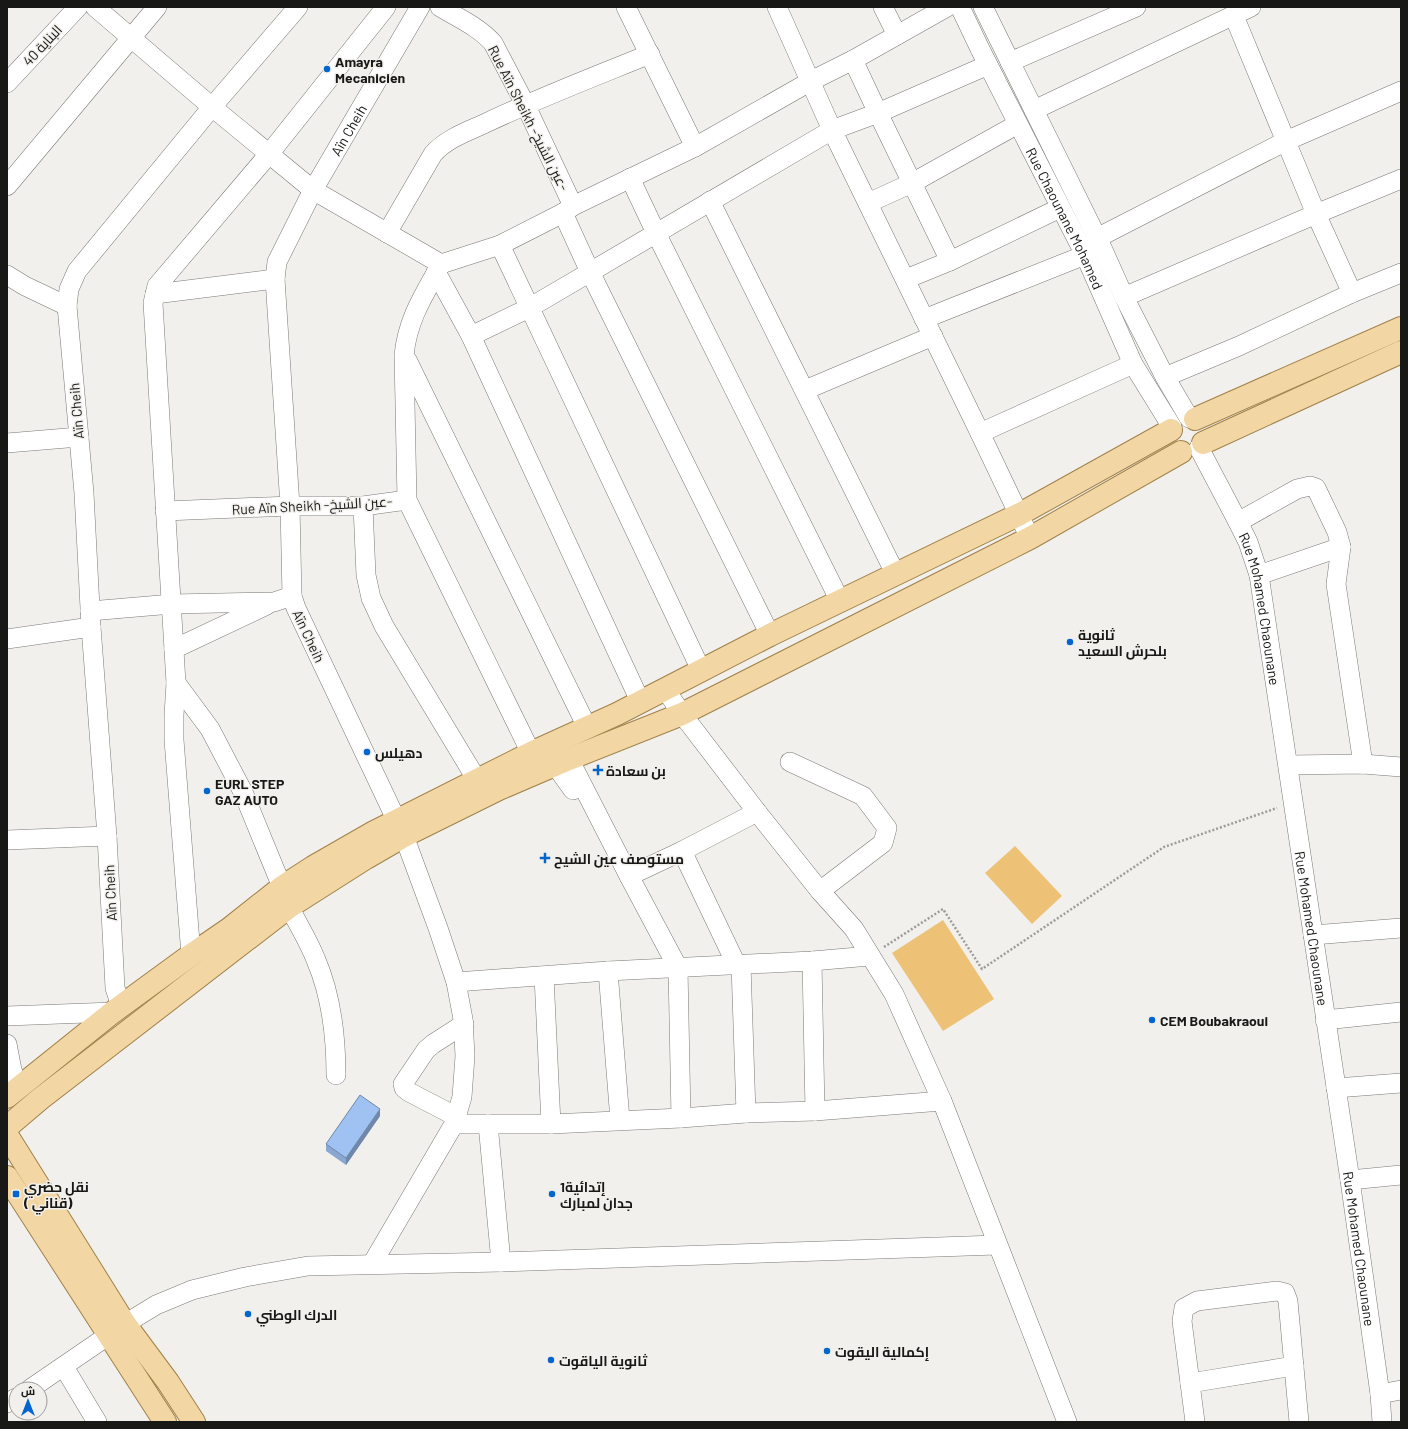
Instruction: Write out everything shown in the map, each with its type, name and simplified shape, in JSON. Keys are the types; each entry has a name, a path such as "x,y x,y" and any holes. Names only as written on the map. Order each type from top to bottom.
{"main road":[{"path":"7,1127 40,1099 289,907 366,858 400,828 477,780 531,753 618,714 640,701 770,635 1020,514 1181,424 1401,328"},
{"path":"13,1092 117,1009 229,929 282,887 313,867 400,828 682,714 1030,538 1195,447 1401,352"},
{"path":"1198,422 1204,429 1205,438 1195,447 1176,449 1171,440 1181,424 1198,422"},
{"path":"7,1134 117,1330 165,1422"},
{"path":"7,1177 117,1330 168,1382 194,1422"}],"street":[{"name":"البناية 40","path":"7,83 78,7"},
{"path":"95,7 212,107 313,190 386,233 438,268 640,701"},
{"path":"7,186 157,7"},
{"name":"Aïn Cheih","path":"117,1009 107,836 90,619 84,493 67,306 69,288 77,271 212,107 298,7"},
{"path":"191,955 174,740 176,683 153,303 157,286 269,154 386,7"},
{"name":"Aïn Cheih","path":"372,1264 455,1121 462,1097 465,1056 464,1024 456,982 400,828 292,596 290,506 275,279 277,262 313,190 420,7"},
{"name":"Rue Aïn Sheikh -عين الشيخ-","path":"440,7 480,31 490,40 525,104 568,210 590,272 770,635"},
{"path":"626,7 695,147"},
{"path":"776,7 832,130 906,279 924,319 1020,514 1030,538"},
{"path":"883,7 897,34"},
{"path":"438,268 500,245 630,178 695,147 811,81 853,60 947,7"},
{"name":"Rue Chaounane Mohamed","path":"960,7 1085,255 1133,364 1181,424"},
{"name":"Rue Chaounane Mohamed","path":"983,7 1097,238 1124,297 1165,376 1181,424"},
{"path":"1010,62 1116,11 1136,7"},
{"path":"1034,110 1251,7"},
{"path":"1234,16 1316,214 1352,293"},
{"path":"386,233 433,154 439,147 452,139 525,104 650,54"},
{"path":"853,60 950,261"},
{"path":"471,336 529,308 832,130 878,114 988,65"},
{"path":"1097,238 1286,141 1401,91"},
{"path":"868,203 912,183 1018,124"},
{"path":"630,178 840,601"},
{"path":"1124,297 1401,179"},
{"path":"710,201 896,575"},
{"path":"906,279 950,261 1060,208"},
{"path":"500,245 701,670"},
{"path":"924,319 1085,255"},
{"name":"Rue Aïn Sheikh -عين الشيخ-","path":"165,511 290,506 363,506 407,500 404,355 406,339 415,311 438,268"},
{"path":"1165,376 1239,346 1352,293 1401,273"},
{"path":"7,275 25,286 67,306"},
{"path":"155,294 275,279"},
{"path":"805,390 933,336"},
{"path":"404,355 587,727"},
{"path":"980,433 1133,364"},
{"path":"7,443 79,437"},
{"name":"Rue Mohamed Chaounane","path":"1195,447 1238,522 1248,542 1259,575 1350,1180 1380,1394 1382,1422"},
{"path":"1238,522 1297,489 1310,486 1316,488 1337,532 1341,547 1336,584 1364,764"},
{"path":"407,500 531,753"},
{"path":"363,506 366,575 371,598 384,626 477,780"},
{"path":"1259,575 1341,547"},
{"name":"Aïn Cheih","path":"90,619 172,604 274,602 292,596"},
{"path":"174,649 274,602"},
{"path":"7,639 90,619"},
{"path":"176,683 210,729 243,792 282,887"},
{"path":"665,689 682,714 757,812 820,891 854,929 894,994 942,1101 1067,1422"},
{"path":"562,762 572,790"},
{"path":"562,762 630,876 678,968 681,1118"},
{"path":"790,762 863,796 887,828 883,843 820,891"},
{"path":"1288,765 1364,764 1401,767"},
{"path":"630,876 757,812"},
{"path":"7,840 107,836"},
{"path":"682,851 739,966 746,1113"},
{"path":"289,907 316,958 323,977 336,1053 336,1075"},
{"path":"1313,935 1401,928"},
{"path":"456,982 608,971 739,966 870,956"},
{"path":"812,961 816,1111"},
{"path":"608,971 620,1120"},
{"path":"544,976 551,1124"},
{"path":"7,1016 117,1009"},
{"path":"1325,1020 1401,1012"},
{"path":"464,1024 426,1050 403,1084 404,1088 409,1092 455,1121 488,1124 551,1124 681,1118 746,1113 816,1111 942,1101"},
{"path":"7,1044 12,1070 13,1092"},
{"path":"1336,1088 1401,1083"},
{"path":"488,1124 501,1262"},
{"path":"1350,1180 1401,1175"},
{"path":"42,1381 156,1305 192,1290 207,1286 245,1277 308,1266 501,1262 997,1245"},
{"path":"1195,1422 1182,1320 1184,1308 1197,1301 1277,1291 1286,1293 1288,1301 1299,1422"},
{"path":"1190,1382 1294,1366"},
{"path":"64,1367 98,1422"},
{"path":"1380,1394 1401,1390"}],"path":[{"path":"870,956 943,909 982,970 1164,847 1293,803"}],"shaded area":[{"path":"1015,846 1062,896 1032,924 985,873"},
{"path":"943,920 994,999 943,1031 892,953"}],"building":[{"path":"360,1095 380,1109 346,1158 326,1144"}],"place":[{"name":"Amayra Mecanicien","path":"327,69"},
{"name":"ثانوية بلحرش السعيد","path":"1070,642"},
{"name":"دهيلس","path":"367,752"},
{"name":"بن سعادة","path":"598,770"},
{"name":"EURL STEP GAZ AUTO","path":"207,791"},
{"name":"مستوصف عين الشيح","path":"545,858"},
{"name":"CEM Boubakraoui","path":"1152,1020"},
{"name":"نقل حضري ( قناني)","path":"16,1194"},
{"name":"1إتدائية جدان لمبارك","path":"552,1194"},
{"name":"الدرك الوطني","path":"248,1314"},
{"name":"إكمالية اليقوت","path":"827,1351"},
{"name":"ثانوية الياقوت","path":"551,1360"}]}
